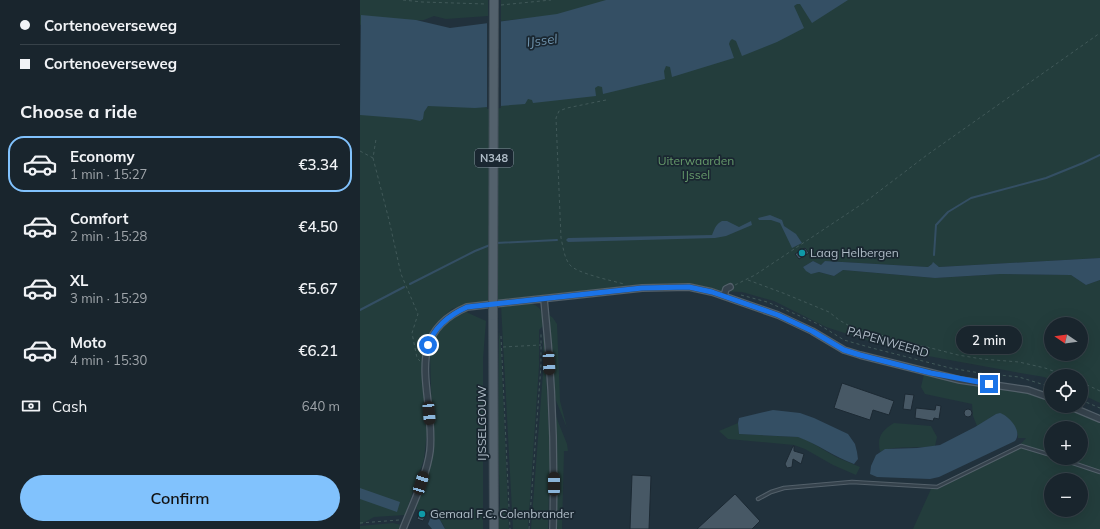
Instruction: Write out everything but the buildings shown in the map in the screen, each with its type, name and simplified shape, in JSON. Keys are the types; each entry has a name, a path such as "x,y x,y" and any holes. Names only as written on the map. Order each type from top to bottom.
{"main road":[{"name":"IJSSELGOUW","path":"494,529 493,316 497,2"}],"street":[{"path":"403,529 421,483 430,451 430,426 425,367 428,345 436,329 450,316 467,307 660,287 689,287 724,296 778,315 812,331 844,350 860,355 960,380 1028,390 1044,396"},
{"path":"724,296 726,289 730,287"},
{"path":"544,299 553,434 553,529"},
{"path":"1084,413 1100,420"}],"lane":[{"path":"758,499 771,492 784,488 852,482 938,487 1021,446 1044,454"},
{"path":"1079,465 1100,472"}],"path":[{"path":"403,0 485,4"},
{"path":"497,2 509,5 551,0"},
{"path":"730,287 747,280 865,202 927,155 1100,33"},
{"path":"606,100 567,108 560,111 556,118 561,238 565,256 570,266 581,271 625,284"},
{"path":"376,139 373,158 401,274 418,314 412,333 417,358 425,367"},
{"path":"360,151 373,158"},
{"path":"747,280 783,292 829,312 853,328 958,355 982,359 1020,362 1048,369"},
{"name":"PAPENWEERD","path":"740,295 767,302 793,313 818,324 844,340 950,368 1019,377 1044,384"},
{"name":"IJSSELGOUW","path":"510,529 502,347 541,345 541,365 529,529"},
{"path":"1088,385 1100,391"},
{"path":"1088,403 1100,408"},
{"path":"360,523 407,520"}],"green space":[{"path":"360,0 488,0 488,16 446,19 434,16 424,20 360,25"},
{"path":"501,0 614,0 557,15 501,21"},
{"name":"Uiterwaarden IJssel","path":"800,0 1100,0 1100,258 939,267 933,263 928,267 825,261 821,265 813,261 803,267 815,273 819,272 834,276 843,270 935,278 1001,274 1071,275 1086,285 1100,280 1100,403 1088,397 1088,369 1044,369 1044,377 928,356 872,342 826,327 774,301 742,292 719,291 692,286 540,296 465,305 452,309 441,319 432,329 426,341 423,353 422,376 427,432 424,459 405,515 374,517 360,525 360,102 426,108 428,106 512,105"},
{"path":"530,303 540,309 543,326 539,330 539,366 528,529 513,529 501,305"},
{"path":"466,312 486,321 483,358 483,529 445,529 440,520 434,514 428,511 427,513 416,509 433,453 430,354 435,339 442,328 452,319"},
{"path":"548,314 557,324 560,401 567,428 555,398"},
{"path":"499,331 509,529 498,529 500,502 498,447"},
{"path":"544,333 550,453 548,529 531,529 543,373"},
{"path":"924,374 962,383 1032,394 1044,398 1044,413 1080,413 1100,421 1100,529 913,529 931,489 938,489 1018,447 1026,438 1018,438 1018,434 996,414 977,426 973,416 972,404 925,394 921,387"},
{"path":"555,414 567,444 568,451 564,451 562,529 554,529"},
{"path":"738,423 739,434 798,437 807,440 836,457 860,467 856,475 794,445 728,439 719,431"},
{"path":"894,423 931,426 937,437 935,446 898,448 880,452 879,442 881,435"},
{"path":"393,523 401,525 399,529 360,529 360,526"}],"water":[{"name":"IJssel","path":"606,0 848,0 812,23 800,4 797,4 794,6 804,28 777,42 742,56 736,41 732,39 729,44 734,58 672,77 670,67 666,66 664,71 665,79 603,94 602,87 598,86 595,88 596,96 533,103 532,100 528,99 525,104 475,108 428,106 424,112 423,119 420,121 360,115 361,15 416,20 450,28 557,14"},
{"path":"770,215 782,220 784,226 796,234 802,243 792,248 780,223 771,220 759,220 758,218"},
{"path":"722,221 727,221 739,227 751,221 752,225 726,236 715,238 568,242 566,240 568,238 712,235 717,225"},
{"path":"1100,258 1100,280 1086,285 1071,275 1001,274 935,278 843,270 834,276 819,272 811,274 803,267 813,261 821,265 825,261 928,267 933,262 939,267"},
{"path":"773,410 800,413 848,434 855,444 858,459 854,464 798,437 739,434 739,418"},
{"path":"1000,413 1014,424 1017,433 1015,441 939,477 930,479 877,477 870,474 871,466 876,455 885,449 917,448 940,445"},
{"path":"360,488 400,502 397,512 360,499"},
{"path":"432,514 440,520 445,529 432,529 428,524"}],"pier":[{"path":"501,19 501,108 487,109 487,21"}],"waterway":[{"path":"934,255 936,225 948,212 971,198 1046,178 1100,155"},
{"path":"496,243 557,240"},
{"path":"410,284 490,245"},
{"path":"360,310 404,287"}],"place":[{"name":"Laag Helbergen","path":"802,253"},
{"name":"Gemaal F.C. Colenbrander","path":"422,514"}],"route":[{"path":"428,345 429,340 436,329 450,316 467,307 642,288 689,287 712,292 751,307 778,315 812,331 844,350 916,370 989,384"}]}
